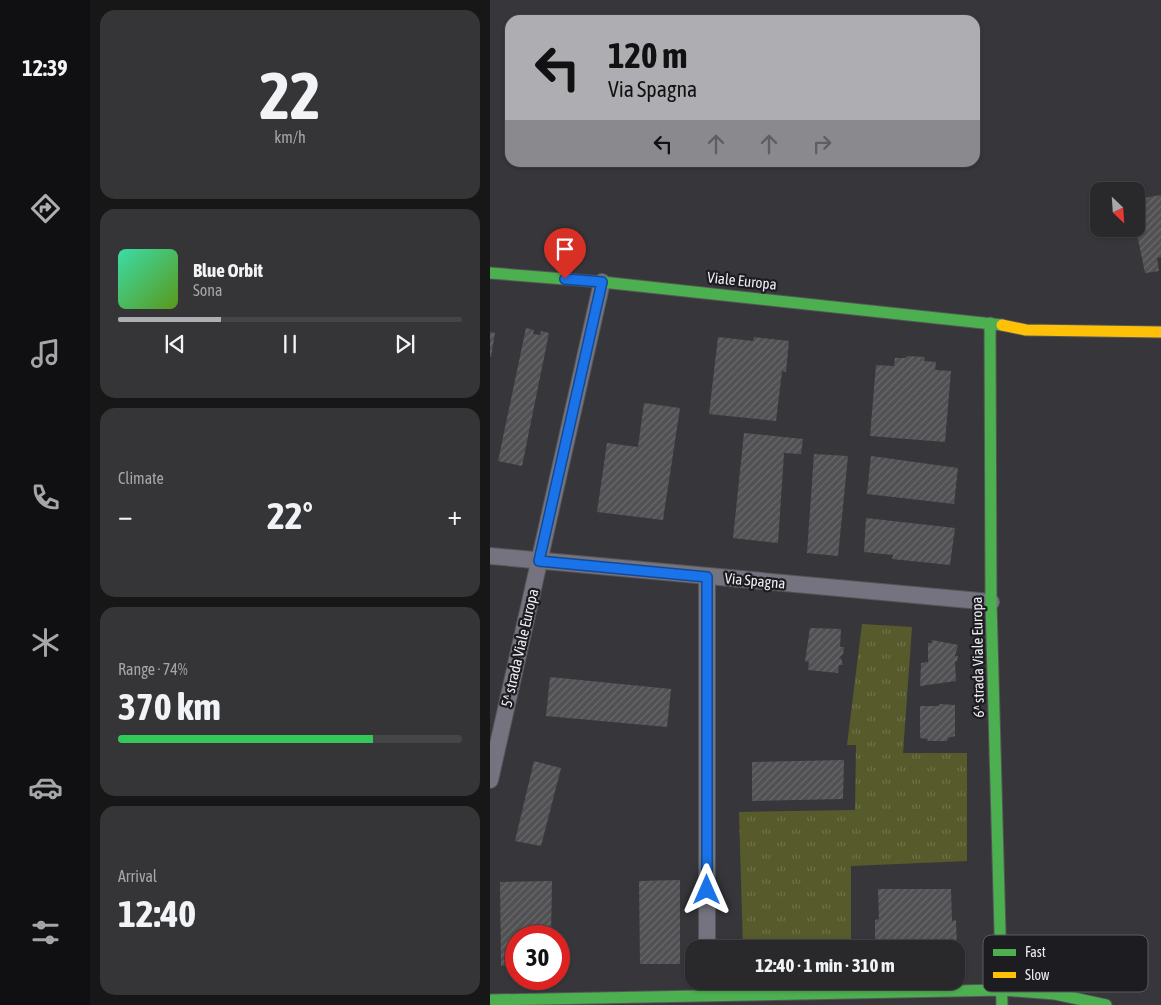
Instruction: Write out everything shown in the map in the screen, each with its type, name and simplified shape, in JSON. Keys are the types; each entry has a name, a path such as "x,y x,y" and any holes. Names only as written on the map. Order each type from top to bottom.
{"street":[{"name":"Viale Europa","path":"490,273 602,282 990,323 1026,330 1161,332"},
{"name":"5^ strada Viale Europa","path":"490,780 602,282"},
{"name":"6^ strada Viale Europa","path":"990,323 991,602 1000,935"},
{"name":"Via Spagna","path":"490,556 991,602"},
{"path":"706,940 707,577"},
{"path":"490,1000 707,994 983,990"},
{"name":"6^ strada Viale Europa","path":"1002,992 1002,1005"},
{"path":"1042,992 1076,997 1106,1005"}],"green space":[{"path":"862,624 912,627 903,753 967,753 967,861 851,866 851,940 743,940 739,812 855,810 856,745 847,745"}],"building":[{"path":"1161,195 1161,257 1157,258 1159,271 1145,273 1138,238 1145,238 1145,198"},
{"path":"526,328 534,330 533,334 540,335 541,331 549,333 522,466 498,461"},
{"path":"490,332 495,333 491,357 490,357"},
{"path":"718,337 753,341 754,337 789,341 786,372 782,371 776,421 709,414"},
{"path":"907,356 925,357 924,361 936,362 935,370 951,371 945,442 870,436 876,365 894,366 895,358 906,358"},
{"path":"644,403 680,408 663,520 597,512 607,443 638,447"},
{"path":"744,433 803,439 801,454 784,453 778,543 733,538"},
{"path":"814,454 848,456 838,556 807,553"},
{"path":"871,456 958,468 954,504 867,494"},
{"path":"866,518 955,528 950,565 892,559 893,555 864,552"},
{"path":"810,628 841,629 840,647 844,647 843,654 839,658 841,658 843,665 839,665 838,673 808,670 809,662 805,661"},
{"path":"932,640 958,645 955,656 958,656 955,662 956,681 920,686 921,663 928,662 928,643 932,643"},
{"path":"550,677 671,689 667,727 546,716"},
{"path":"940,704 955,705 955,736 948,738 947,741 927,741 928,739 920,738 920,706 939,706"},
{"path":"844,760 843,799 752,801 752,762"},
{"path":"534,761 561,768 541,846 515,841"},
{"path":"680,880 680,964 640,964 639,881"},
{"path":"552,881 551,925 505,925 505,966 501,966 500,882"},
{"path":"878,889 951,889 952,921 956,920 957,940 875,940 875,920 879,919"}],"traffic: fast":[{"path":"490,273 602,282 1002,325"},
{"path":"990,323 991,602 1000,935"},
{"path":"490,1000 983,990"},
{"path":"1002,992 1002,1005"},
{"path":"1028,992 1055,994 1106,1005"}],"traffic: slow":[{"path":"1002,325 1026,330 1161,332"}],"route":[{"path":"565,279 602,282 539,561 707,577 707,890"}]}
